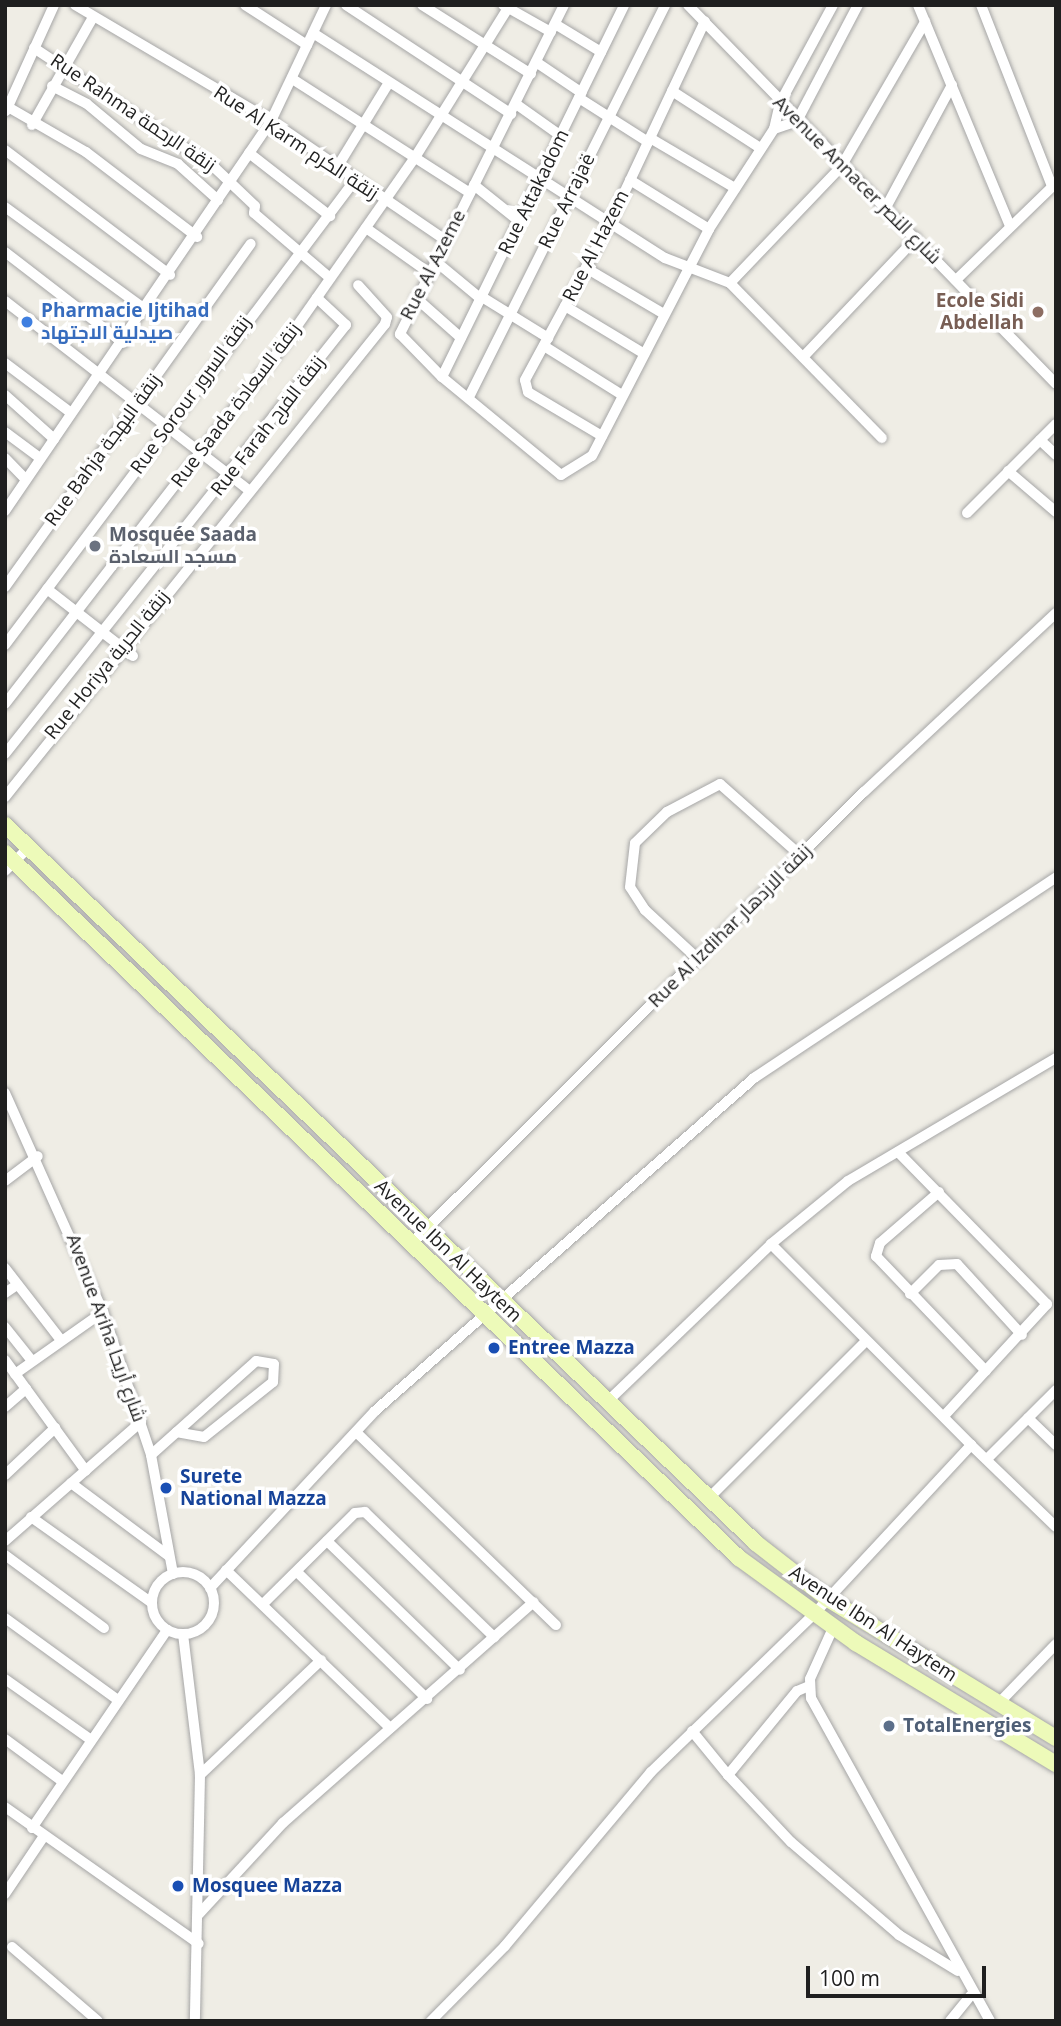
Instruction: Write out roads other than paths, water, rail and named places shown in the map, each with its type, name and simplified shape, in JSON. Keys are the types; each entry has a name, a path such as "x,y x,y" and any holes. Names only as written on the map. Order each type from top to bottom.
{"street":[{"path":"54,5 6,109 86,152 197,237"},
{"name":"Rue Al Karm زنقة الكرم","path":"75,5 271,121 336,169 444,239"},
{"path":"245,5 307,45"},
{"path":"5,511 71,413 197,237 218,200 271,121 294,80 326,5"},
{"path":"346,5 464,82 561,136"},
{"path":"422,5 485,48 531,74"},
{"name":"Rue Al Azeme","path":"564,5 495,149 444,239 400,338 442,377 561,475 584,466 602,436"},
{"name":"Rue Attakadom","path":"442,377 624,5"},
{"name":"Rue Arrajaë","path":"469,397 665,5"},
{"name":"Avenue Annacer شارع النصر","path":"688,5 841,167 916,238 1056,384"},
{"path":"602,436 709,229 774,129 780,103 833,5"},
{"path":"774,129 797,121 858,5"},
{"path":"918,5 1010,226"},
{"path":"956,279 1054,184 981,5"},
{"path":"507,6 601,52"},
{"name":"Rue Saada زنقة السعادة","path":"5,704 317,298 441,120 507,6"},
{"path":"32,125 62,66 93,17"},
{"name":"Rue Al Hazem","path":"602,436 525,389 546,342 610,223 705,21"},
{"path":"730,283 841,167 925,22"},
{"path":"313,33 441,120 543,174 610,223 688,271 730,283 806,354 882,438"},
{"name":"Rue Rahma زنقة الرحمة","path":"34,48 230,182 255,206 254,213 330,278"},
{"path":"536,62 608,117 735,188"},
{"path":"294,80 414,159 472,189 519,221"},
{"path":"336,169 388,84"},
{"path":"885,209 952,85"},
{"path":"52,86 87,104 141,149 178,164 218,200"},
{"path":"672,91 760,148"},
{"path":"5,150 170,275"},
{"path":"249,153 330,216"},
{"name":"Rue Sorour زنقة السرور","path":"5,645 355,180"},
{"path":"630,180 709,229"},
{"path":"5,207 145,309"},
{"path":"366,228 428,272"},
{"path":"806,354 916,238"},
{"name":"Rue Bahja زنقة البهجة","path":"5,587 251,244"},
{"path":"5,252 123,343"},
{"path":"434,260 481,298 511,314 622,395"},
{"path":"586,268 664,314"},
{"name":"Rue Horiya زنقة الحرية","path":"5,797 120,649 386,324 387,317 358,285"},
{"name":"Rue Farah زنقة الفرح","path":"5,754 103,635 346,325 317,298"},
{"path":"416,298 461,338"},
{"path":"5,301 101,373 165,429 200,448 249,491"},
{"path":"565,306 643,353"},
{"path":"5,363 71,413"},
{"path":"5,395 54,439"},
{"path":"967,513 1056,424"},
{"path":"5,432 40,458"},
{"path":"1040,440 1056,455"},
{"path":"5,458 26,480"},
{"path":"1008,471 1056,512"},
{"path":"47,589 120,649 133,656"},
{"name":"Rue Al Izdihar زنقة الازدهار","path":"411,1245 699,960 800,855 1056,613"},
{"path":"699,960 645,910 630,887 635,843 675,807 720,785 800,855"},
{"name":"Avenue Ibn Al Haytem","path":"5,825 707,1500 828,1599 1056,1738"},
{"path":"8,862 29,847"},
{"name":"Avenue Ibn Al Haytem","path":"8,862 716,1537 833,1628 1056,1763"},
{"path":"210,1588 356,1432 754,1078 1056,877"},
{"path":"606,1403 771,1244 848,1181 1056,1058"},
{"name":"Avenue Ariha شارع أريحا","path":"5,1093 38,1156 103,1312 151,1455 173,1574"},
{"path":"898,1153 1044,1297 1046,1310 944,1416"},
{"path":"5,1181 38,1156"},
{"path":"939,1192 877,1250 879,1263 986,1371"},
{"path":"771,1244 865,1342 1053,1520"},
{"path":"910,1294 950,1262 1022,1335"},
{"path":"5,1268 61,1339"},
{"path":"5,1293 17,1285"},
{"path":"15,1374 61,1339 103,1312"},
{"path":"7,1333 32,1361"},
{"path":"707,1500 865,1342"},
{"path":"5,1360 86,1471"},
{"path":"151,1455 176,1432 256,1361 274,1364 273,1382 204,1437 176,1432"},
{"path":"5,1408 26,1389"},
{"path":"987,1460 1055,1393"},
{"path":"1028,1418 1056,1445"},
{"path":"6,1538 141,1422"},
{"path":"5,1475 55,1428"},
{"path":"356,1432 556,1625"},
{"path":"431,2021 691,1731 814,1614 971,1445"},
{"path":"71,1483 169,1556"},
{"path":"263,1604 355,1513 370,1515 494,1637"},
{"path":"31,1517 152,1603 167,1630 183,1634 201,1629 212,1615 210,1588 198,1576 173,1574 158,1585 152,1603"},
{"path":"327,1541 460,1670"},
{"path":"5,1555 104,1628"},
{"path":"226,1570 390,1728"},
{"path":"297,1572 427,1699"},
{"path":"200,1914 274,1831 460,1670 534,1602"},
{"path":"5,1619 118,1700"},
{"path":"728,1775 797,1691 809,1686 833,1628"},
{"path":"33,1828 62,1781 167,1630"},
{"path":"183,1634 200,1775 200,1914 195,2021"},
{"path":"998,1704 1056,1644"},
{"path":"200,1775 321,1660"},
{"path":"5,1679 90,1740"},
{"path":"809,1686 958,1971 990,2021"},
{"path":"691,1731 791,1842 899,1935 958,1971"},
{"path":"5,1739 62,1781"},
{"path":"5,1807 199,1944"},
{"path":"5,1894 44,1836"},
{"path":"12,1947 98,2021"},
{"path":"950,2021 971,1995"}],"place":[{"name":"Ecole Sidi Abdellah","path":"1038,312"},
{"name":"Pharmacie Ijtihad صيدلية الاجتهاد","path":"27,322"},
{"name":"Mosquée Saada مسجد السعادة","path":"95,546"},
{"name":"Entree Mazza","path":"494,1348"},
{"name":"Surete National Mazza","path":"166,1488"},
{"name":"TotalEnergies","path":"889,1726"},
{"name":"Mosquee Mazza","path":"178,1886"}]}
